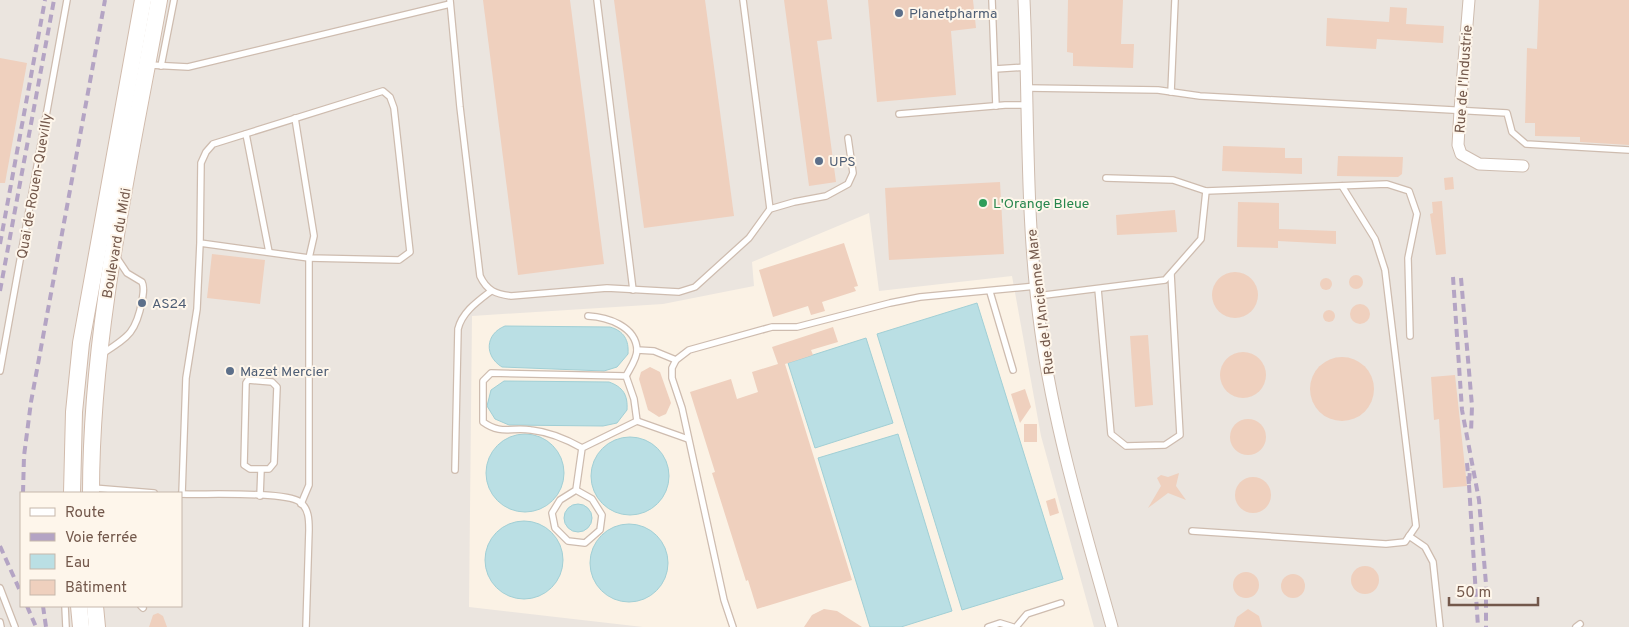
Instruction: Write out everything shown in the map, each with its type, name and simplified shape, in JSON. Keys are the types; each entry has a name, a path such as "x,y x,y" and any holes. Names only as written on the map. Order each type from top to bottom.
{"main road":[{"name":"Boulevard du Midi","path":"83,491 84,390 79,356 143,0"},
{"name":"Boulevard du Midi","path":"83,491 98,356 114,250 154,66 159,0"},
{"path":"79,607 81,627"},
{"path":"95,607 97,627"}],"street":[{"name":"Rue de l'Ancienne Mare","path":"1024,0 1028,88 1026,105 1030,221 1040,332 1057,425 1112,627"},
{"name":"Rue de l'Industrie","path":"1469,0 1458,145 1461,154 1466,159 1479,164 1523,166"}],"lane":[{"name":"Quai de Rouen-Quevilly","path":"0,371 67,0"},
{"path":"174,0 154,66 188,67 450,2 480,276 492,291 511,296 607,288 680,292 695,287 749,238 770,209 826,196 848,184 853,174 848,138"},
{"path":"597,0 633,290"},
{"path":"743,0 770,209"},
{"path":"992,0 996,106"},
{"path":"1172,92 1175,0"},
{"path":"995,69 1027,67"},
{"path":"1028,88 1172,92 1200,96 1507,113 1512,132 1526,144 1629,150"},
{"path":"200,243 309,258 399,260 410,252 394,108 390,97 382,91 213,144 206,152 201,163 197,308 186,378 182,494 290,498 301,504 307,511 309,530 306,627"},
{"path":"899,114 1026,105"},
{"path":"296,118 314,236 309,258 309,484 301,504"},
{"path":"246,134 269,252"},
{"path":"1106,178 1173,180 1206,191 1387,184 1409,191 1417,214 1408,258 1410,336"},
{"path":"1192,531 1386,544 1405,542 1416,526 1385,270 1375,239 1342,186"},
{"path":"733,627 724,600 688,439 672,378 672,368 676,360 689,350 772,327 797,327 867,307 920,298 990,292 1098,289 1165,280 1201,239 1206,191"},
{"path":"98,356 124,340 133,332 139,316 144,289 142,282 122,268 114,250"},
{"path":"1098,289 1111,434 1126,446 1165,446 1180,435 1170,274"},
{"path":"455,470 458,329 463,318 474,305 492,291"},
{"path":"990,292 1013,370"},
{"path":"588,316 604,317 623,326 632,337 637,350 626,376 634,398 636,421"},
{"path":"637,350 654,351 676,360"},
{"path":"582,448 560,436 530,430 494,430 483,422 484,381 491,372 626,376"},
{"path":"248,380 272,382 277,388 274,463 269,469 261,470 250,469 244,465 246,383 248,380"},
{"path":"582,448 636,421 688,439"},
{"path":"576,490 592,499 602,515 600,530 585,543 568,541 555,528 552,513 560,500 576,490 582,448"},
{"path":"260,496 261,470"},
{"path":"83,491 118,492"},
{"path":"1409,536 1425,547 1433,562 1440,627"},
{"path":"0,588 15,627"},
{"path":"988,627 1000,623 1014,627 1027,614 1060,603"},
{"path":"65,607 66,627"},
{"path":"0,622 1,627"}],"shaded area":[{"path":"0,0 1629,0 1629,627 1094,627 1041,436 1012,276 879,291 869,213 752,262 754,286 663,304 472,316 469,607 643,627 0,627"}],"water":[{"path":"977,303 1063,579 962,610 877,334"},
{"path":"505,326 610,327 619,331 625,337 628,344 628,354 617,367 604,371 502,367 492,357 489,345 494,334"},
{"path":"866,338 893,423 815,448 788,363"},
{"path":"504,381 609,382 618,386 624,392 627,400 627,410 617,423 603,426 509,425 495,419 487,406 491,390"},
{"path":"525,434 540,437 557,451 561,458 564,473 561,488 547,505 540,509 525,512 510,509 493,495 489,488 486,473 489,458 503,441 510,437"},
{"path":"898,434 952,611 901,627 870,627 818,458"},
{"path":"630,437 645,440 662,454 666,461 669,476 666,491 652,508 645,512 630,515 615,512 598,498 594,491 591,476 594,461 608,444 615,440"},
{"path":"578,504 588,508 592,518 588,528 578,532 568,528 564,518 568,508"},
{"path":"524,521 539,524 556,538 560,545 563,560 560,575 546,592 539,596 524,599 509,596 492,582 488,575 485,560 488,545 502,528 509,524"},
{"path":"629,524 644,527 661,541 665,548 668,563 665,578 651,595 644,599 629,602 614,599 597,585 593,578 590,563 593,548 607,531 614,527"}],"building":[{"path":"483,0 570,0 604,264 518,275"},
{"path":"614,0 705,0 734,216 644,228"},
{"path":"784,0 827,0 832,39 817,41 836,182 809,186"},
{"path":"868,0 973,0 976,28 951,31 956,95 877,102"},
{"path":"1068,0 1123,0 1121,44 1134,44 1133,68 1073,66 1073,53 1067,52"},
{"path":"1539,0 1629,0 1629,145 1580,142 1580,137 1535,136 1535,123 1525,123 1527,48 1537,49"},
{"path":"1390,7 1407,8 1406,24 1444,26 1443,43 1377,39 1376,49 1326,46 1327,18 1389,22"},
{"path":"0,58 27,63 5,183 0,183"},
{"path":"1223,146 1285,148 1285,158 1302,158 1302,174 1222,171"},
{"path":"1338,156 1403,157 1402,174 1398,177 1337,176"},
{"path":"1453,177 1454,189 1445,190 1444,178"},
{"path":"1000,182 1004,254 889,260 885,188"},
{"path":"1442,201 1446,254 1436,255 1430,214 1433,213 1432,202"},
{"path":"1238,202 1279,203 1279,229 1336,231 1336,244 1278,241 1278,248 1237,247"},
{"path":"1175,210 1177,232 1117,235 1116,215"},
{"path":"844,243 858,286 854,287 856,291 822,302 825,311 811,315 808,306 773,317 759,270"},
{"path":"212,254 265,260 260,304 207,298"},
{"path":"1230,272 1240,272 1254,282 1258,295 1254,308 1248,314 1240,318 1230,318 1216,308 1212,300 1212,290 1222,276"},
{"path":"1356,275 1361,277 1363,282 1361,287 1356,289 1351,287 1349,282 1351,277"},
{"path":"1324,278 1328,278 1332,284 1328,290 1324,290 1320,286 1320,282"},
{"path":"1356,304 1364,304 1370,310 1370,318 1364,324 1356,324 1350,318 1350,310"},
{"path":"1327,310 1331,310 1335,316 1331,322 1327,322 1323,318 1323,314"},
{"path":"833,327 838,342 811,350 813,355 785,364 852,580 757,609 748,580 746,581 712,473 715,472 690,392 731,379 737,399 758,392 752,372 778,364 772,347"},
{"path":"1148,335 1153,405 1135,407 1130,336"},
{"path":"1243,352 1256,356 1262,362 1266,375 1262,388 1256,394 1243,398 1230,394 1224,388 1220,375 1224,362 1230,356"},
{"path":"1342,357 1360,362 1365,366 1369,371 1374,389 1369,407 1365,412 1360,416 1342,421 1324,416 1319,412 1315,407 1310,389 1315,371 1319,366 1324,362"},
{"path":"650,367 660,372 671,403 666,414 659,417 648,410 639,379 641,372"},
{"path":"1455,375 1467,486 1443,488 1439,419 1434,420 1431,377"},
{"path":"1025,389 1031,407 1020,423 1011,394"},
{"path":"1248,419 1255,420 1261,424 1265,430 1265,444 1261,450 1255,454 1248,455 1241,454 1235,450 1231,444 1230,437 1231,430 1235,424 1241,420"},
{"path":"1024,424 1037,424 1037,442 1024,442"},
{"path":"1179,473 1176,486 1186,500 1168,493 1148,508 1161,486 1157,478 1161,475 1168,477"},
{"path":"1253,477 1266,482 1271,495 1266,508 1253,513 1240,508 1235,495 1240,482"},
{"path":"1055,498 1059,513 1050,516 1046,501"},
{"path":"1365,566 1375,570 1379,580 1375,590 1365,594 1355,590 1351,580 1355,570"},
{"path":"1246,572 1255,576 1259,585 1255,594 1246,598 1237,594 1233,585 1237,576"},
{"path":"1293,574 1302,577 1305,586 1302,595 1293,598 1284,595 1281,586 1284,577"},
{"path":"824,609 837,611 862,627 804,627 812,615"},
{"path":"1248,609 1259,616 1262,627 1234,627 1237,617"},
{"path":"158,613 163,616 167,627 149,627 153,615"}],"railway":[{"path":"0,244 45,0"},
{"path":"0,291 54,0"},
{"path":"23,492 24,456 31,402 105,0"},
{"path":"1453,277 1462,410 1479,500 1486,584 1486,627"},
{"path":"1461,278 1472,406 1471,433"},
{"path":"1467,463 1469,485 1470,468"},
{"path":"1469,485 1478,627"},
{"path":"0,546 20,591"},
{"path":"27,607 36,627"},
{"path":"43,607 46,627"}],"place":[{"name":"Planetpharma","path":"899,13"},
{"name":"UPS","path":"819,161"},
{"name":"L'Orange Bleue","path":"983,203"},
{"name":"AS24","path":"142,303"},
{"name":"Mazet Mercier","path":"230,371"}]}
